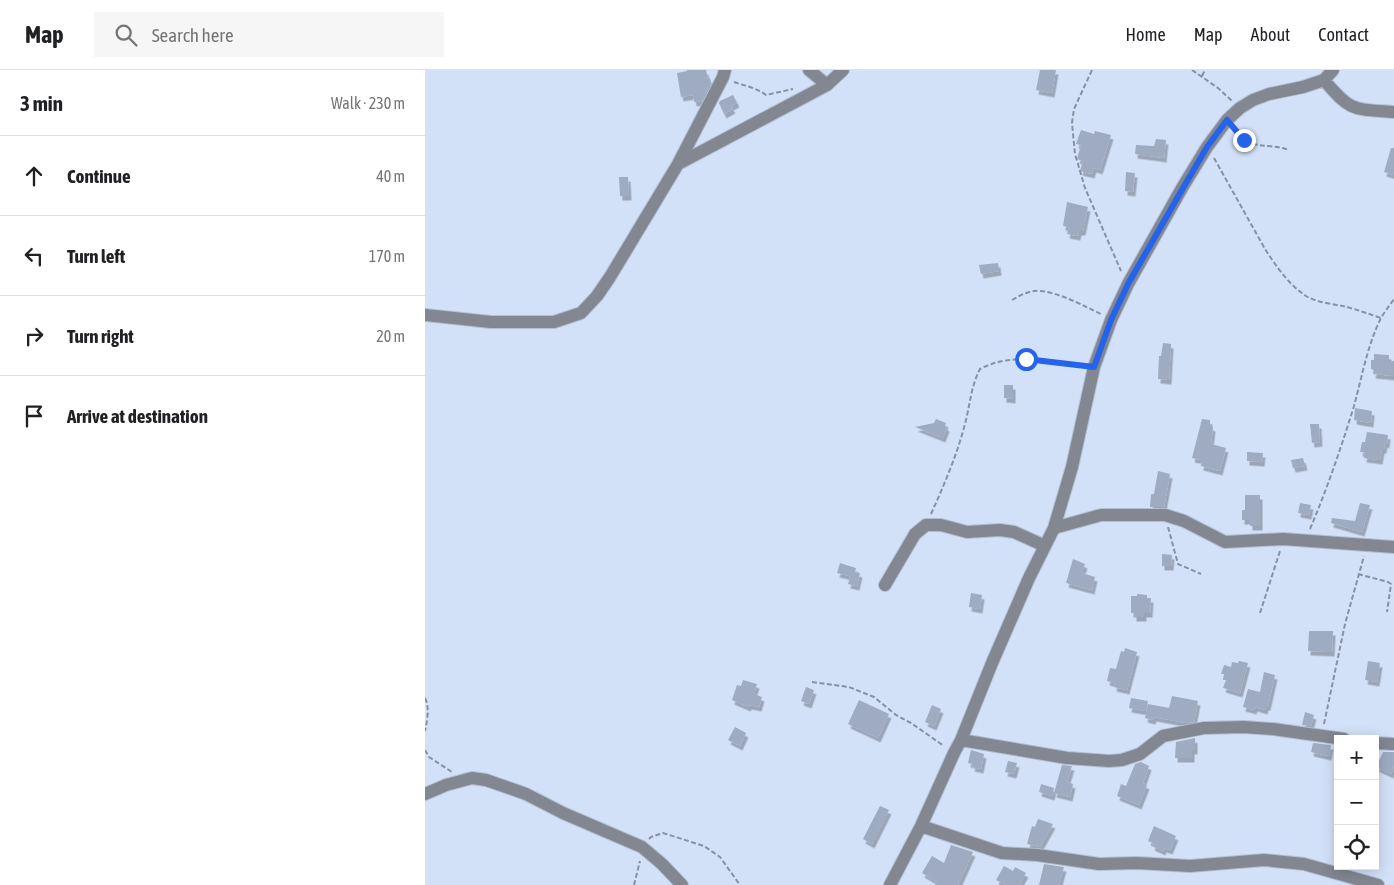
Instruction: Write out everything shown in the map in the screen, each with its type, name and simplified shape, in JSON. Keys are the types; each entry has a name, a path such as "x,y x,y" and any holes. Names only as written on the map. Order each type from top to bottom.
{"street":[{"path":"809,70 827,85"},
{"path":"678,164 827,85 843,70"},
{"path":"890,885 921,826 961,740 993,662 1053,528 1072,467 1094,367 1111,320 1128,284 1207,147 1227,120 1240,108 1253,100 1324,80 1333,70"},
{"path":"425,315 491,322 554,322 581,312 597,296 610,277 678,164 723,77 728,75"},
{"path":"1324,80 1337,96 1353,108 1394,112"},
{"path":"1053,528 1101,515 1165,515 1225,542 1283,540 1394,547"},
{"path":"885,585 915,534 926,525 941,525 967,532 1000,530 1014,532 1045,546"},
{"path":"961,740 1067,758 1109,761 1122,760 1140,754 1163,736 1204,728 1243,727 1273,729 1334,737"},
{"path":"1379,743 1394,744"},
{"path":"425,794 446,784 472,778 485,780 525,794 563,813 642,846 682,885"},
{"path":"921,826 1002,853 1099,864 1137,863 1190,866 1272,861 1304,864 1378,885"}],"path":[{"path":"1091,70 1074,109 1072,122 1075,154 1085,188 1128,284"},
{"path":"1192,70 1202,76 1240,108"},
{"path":"1202,76 1205,70"},
{"path":"728,75 753,89 759,90 765,95 798,88"},
{"path":"1227,120 1238,134 1250,143 1264,147 1279,146 1289,150"},
{"path":"1207,147 1273,263 1292,284 1306,296 1318,301 1381,318"},
{"path":"1012,300 1027,292 1043,291 1076,302 1111,320"},
{"path":"1306,541 1333,473 1365,363 1381,318 1394,299"},
{"path":"926,525 946,479 965,424 972,386 981,369 1005,360 1026,359 1094,367"},
{"path":"1165,515 1178,564 1201,574"},
{"path":"1260,614 1283,540"},
{"path":"1321,735 1345,624 1368,544"},
{"path":"1359,574 1391,584 1387,612"},
{"path":"812,682 849,687 874,697 895,715 911,723 954,753"},
{"path":"425,698 427,702 425,731"},
{"path":"425,750 429,757 455,774 472,778"},
{"path":"634,885 642,846 651,837 663,833 704,846 720,857 740,885"}],"building":[{"path":"687,70 706,70 708,79 710,78 711,82 701,101 694,102 693,95 681,97 677,73"},
{"path":"1040,70 1056,70 1052,93 1036,90"},
{"path":"733,95 737,103 731,106 733,109 724,114 719,103"},
{"path":"1081,130 1094,134 1095,131 1111,135 1100,170 1094,168 1092,174 1080,171 1083,161 1077,159 1081,145 1076,144"},
{"path":"1156,139 1166,140 1164,158 1135,154 1136,145 1154,146"},
{"path":"1391,148 1394,148 1394,175 1384,172"},
{"path":"1126,172 1135,173 1133,192 1125,191"},
{"path":"619,177 628,177 629,196 620,196"},
{"path":"1067,202 1088,207 1083,231 1079,231 1078,236 1067,234 1069,227 1063,226"},
{"path":"998,263 999,271 981,274 979,265"},
{"path":"1163,343 1171,344 1169,380 1158,379 1159,356 1161,356"},
{"path":"1374,354 1389,355 1389,361 1394,361 1394,376 1373,374 1374,370 1371,369 1371,360 1374,360"},
{"path":"1004,385 1013,385 1013,399 1004,398"},
{"path":"1355,408 1372,411 1371,423 1354,420"},
{"path":"936,419 946,423 945,426 947,427 943,438 915,427 934,423"},
{"path":"1202,419 1210,420 1210,426 1213,427 1211,444 1226,448 1220,471 1201,466 1202,460 1192,458"},
{"path":"1310,424 1319,424 1320,442 1312,443"},
{"path":"1367,432 1388,435 1387,444 1385,443 1384,449 1382,449 1380,460 1364,458 1365,452 1360,452"},
{"path":"1247,452 1263,453 1262,462 1247,461"},
{"path":"1303,458 1305,466 1293,468 1291,460"},
{"path":"1158,471 1170,474 1164,507 1150,507 1151,494 1154,494"},
{"path":"1245,495 1260,495 1260,526 1250,526 1250,520 1242,520 1242,510 1245,510"},
{"path":"1300,503 1311,505 1309,515 1298,513"},
{"path":"1360,503 1370,505 1362,532 1331,523 1332,518 1355,521"},
{"path":"1162,554 1172,555 1171,566 1162,566"},
{"path":"1073,559 1085,564 1082,573 1095,577 1092,590 1066,583"},
{"path":"840,563 856,568 855,572 860,573 857,586 848,584 850,576 837,573"},
{"path":"971,593 982,595 980,609 969,607"},
{"path":"1137,594 1147,595 1147,598 1151,598 1150,613 1144,613 1144,617 1134,617 1134,613 1131,613 1131,596 1137,596"},
{"path":"1309,631 1333,631 1332,652 1308,651"},
{"path":"1125,648 1137,652 1127,690 1114,687 1115,683 1107,681 1110,668 1116,669 1121,651 1124,652"},
{"path":"1239,661 1248,663 1240,693 1223,688 1226,680 1223,680 1224,674 1221,674 1224,665 1231,667 1232,662 1238,663"},
{"path":"1368,661 1380,663 1377,682 1365,680"},
{"path":"1264,672 1275,675 1268,706 1266,706 1265,710 1255,707 1254,710 1243,707 1248,689 1260,692"},
{"path":"743,680 757,684 754,694 762,697 759,707 749,705 748,707 732,700 737,685 741,686"},
{"path":"806,687 814,690 809,704 801,701"},
{"path":"1172,696 1198,701 1194,722 1186,723 1154,717 1153,720 1145,718 1148,704 1169,708"},
{"path":"1131,698 1148,701 1146,711 1129,708"},
{"path":"859,700 889,714 878,738 848,724"},
{"path":"932,705 941,709 934,726 925,722"},
{"path":"1305,712 1314,715 1311,726 1302,725"},
{"path":"735,727 746,733 740,746 728,740"},
{"path":"1195,738 1195,750 1192,750 1192,758 1175,758 1176,742"},
{"path":"1313,743 1331,745 1329,756 1311,752"},
{"path":"971,750 984,754 981,769 972,767 973,764 968,763"},
{"path":"1383,752 1394,752 1394,766 1391,774 1379,768 1379,761"},
{"path":"1008,761 1017,763 1014,774 1005,772"},
{"path":"1141,762 1149,766 1143,783 1147,785 1139,805 1117,796 1121,784 1126,786 1135,764"},
{"path":"1062,765 1072,766 1067,782 1073,784 1070,797 1054,793"},
{"path":"1041,784 1054,788 1052,796 1039,792"},
{"path":"880,806 889,810 872,844 863,839"},
{"path":"1038,819 1053,824 1040,847 1027,844 1032,826 1035,827"},
{"path":"1154,826 1176,836 1170,850 1164,848 1163,851 1152,846 1153,843 1148,841"},
{"path":"951,845 973,852 958,885 935,885 937,882 922,873 932,856 944,863"},
{"path":"1044,864 1064,867 1059,885 1039,885"},
{"path":"1004,866 1013,871 1015,867 1026,873 1019,885 1006,885 996,880"}],"route":[{"path":"1026,359 1094,367 1111,320 1128,284 1207,147 1227,120 1244,140"}]}
